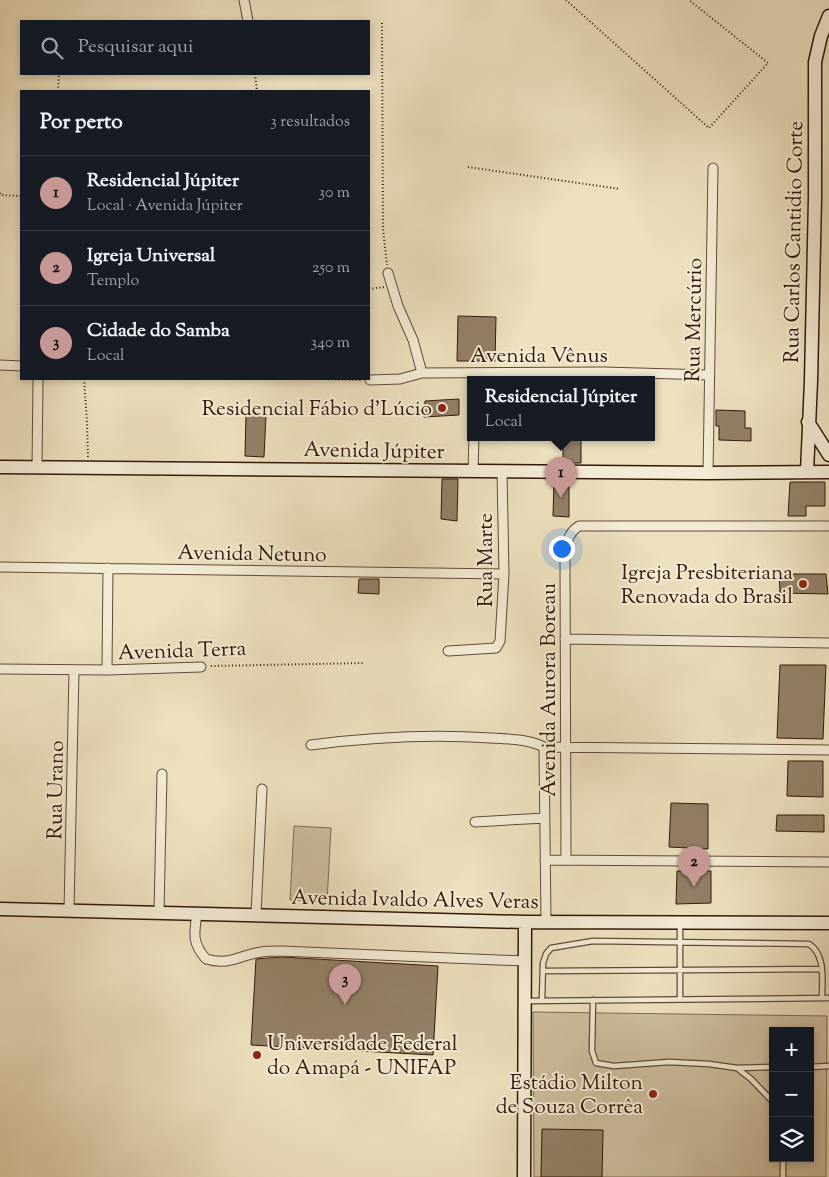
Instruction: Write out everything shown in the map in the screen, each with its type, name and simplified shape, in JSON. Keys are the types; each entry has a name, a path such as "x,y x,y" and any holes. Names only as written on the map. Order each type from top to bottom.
{"main road":[{"name":"Rua Carlos Cantidio Corte","path":"807,472 811,380 816,62 821,36 829,16"},
{"path":"808,422 829,454"},
{"name":"Avenida Júpiter","path":"0,467 473,470 502,472 829,472"},
{"name":"Avenida Ivaldo Alves Veras","path":"0,909 525,922 829,923"},
{"path":"524,1177 525,922"}],"street":[{"path":"244,0 248,20"},
{"name":"Rua Mercúrio","path":"708,473 713,168"},
{"path":"388,274 398,306 413,340 422,372"},
{"path":"0,365 20,366"},
{"name":"Avenida Vênus","path":"370,380 400,379 422,372 476,376 604,372 709,375"},
{"path":"37,467 38,380"},
{"path":"473,470 474,441"},
{"name":"Rua Marte","path":"448,651 496,648 501,638 504,574 502,472"},
{"name":"Avenida Aurora Boreau","path":"566,860 566,547 568,537 573,530 579,526 829,526"},
{"name":"Avenida Netuno","path":"0,567 504,574"},
{"path":"107,670 108,568"},
{"path":"565,639 829,643"},
{"name":"Avenida Terra","path":"0,669 107,670 201,666"},
{"name":"Rua Urano","path":"69,911 74,670"},
{"path":"311,745 366,738 460,736 531,741 544,747 829,750"},
{"path":"544,747 546,922"},
{"path":"159,913 162,774"},
{"path":"256,915 262,788"},
{"path":"476,822 544,818"},
{"path":"545,860 829,862"},
{"path":"197,914 194,937 196,944 206,959 212,961 235,960 259,952 281,951 525,961"}],"lane":[{"path":"680,922 680,999"},
{"path":"542,1000 542,963 551,948 593,941 809,944 819,954 822,998"},
{"path":"542,971 821,969"},
{"path":"524,1000 829,998"},
{"path":"593,1000 592,1051 596,1063 614,1066 669,1062 709,1064 737,1068 769,1067"},
{"path":"814,1067 829,1066"},
{"path":"737,1068 769,1098"},
{"path":"783,1162 783,1177"}],"path":[{"path":"566,0 709,128 768,63 689,0"},
{"path":"382,23 383,229 388,274"},
{"path":"58,90 59,75"},
{"path":"255,75 257,90"},
{"path":"468,167 620,189"},
{"path":"0,193 1,195 20,196"},
{"path":"370,289 391,286"},
{"path":"84,380 88,422 88,467"},
{"name":"Avenida Terra","path":"201,666 365,663"}],"shaded area":[{"path":"294,826 331,828 327,902 290,900"},
{"name":"Estádio Milton de Souza Corrêa","path":"533,1012 827,1016 826,1177 534,1177"}],"building":[{"path":"458,316 496,317 495,361 457,361"},
{"name":"Residencial Fábio d'Lúcio","path":"459,399 459,415 424,417 425,401"},
{"path":"716,410 745,411 745,428 751,428 751,441 719,440 719,426 716,426"},
{"path":"246,414 266,415 264,457 245,456"},
{"path":"563,441 581,441 581,463 563,463"},
{"path":"442,479 458,479 457,521 441,519"},
{"path":"554,480 569,480 569,517 553,516"},
{"path":"790,482 825,482 825,506 806,506 806,516 788,516"},
{"name":"Igreja Presbiteriana Renovada do Brasil","path":"779,574 826,574 828,594 780,593"},
{"path":"359,579 379,579 379,594 358,593"},
{"path":"780,665 826,665 823,739 777,738"},
{"path":"788,761 823,761 823,797 787,796"},
{"path":"671,803 708,804 708,849 669,847"},
{"path":"777,815 824,815 824,832 776,831"},
{"path":"677,871 711,871 711,903 676,904"},
{"path":"281,957 438,966 433,1055 251,1045 256,959"},
{"path":"542,1129 603,1130 602,1177 541,1177"}],"place":[{"name":"Residencial Fábio d'Lúcio","path":"442,408"},
{"name":"Residencial Júpiter","path":"561,498"},
{"name":"Igreja Presbiteriana Renovada do Brasil","path":"803,584"},
{"name":"Igreja Universal","path":"694,887"},
{"name":"Cidade do Samba","path":"345,1005"},
{"name":"Universidade Federal do Amapá - UNIFAP","path":"257,1055"},
{"name":"Estádio Milton de Souza Corrêa","path":"653,1094"}]}
